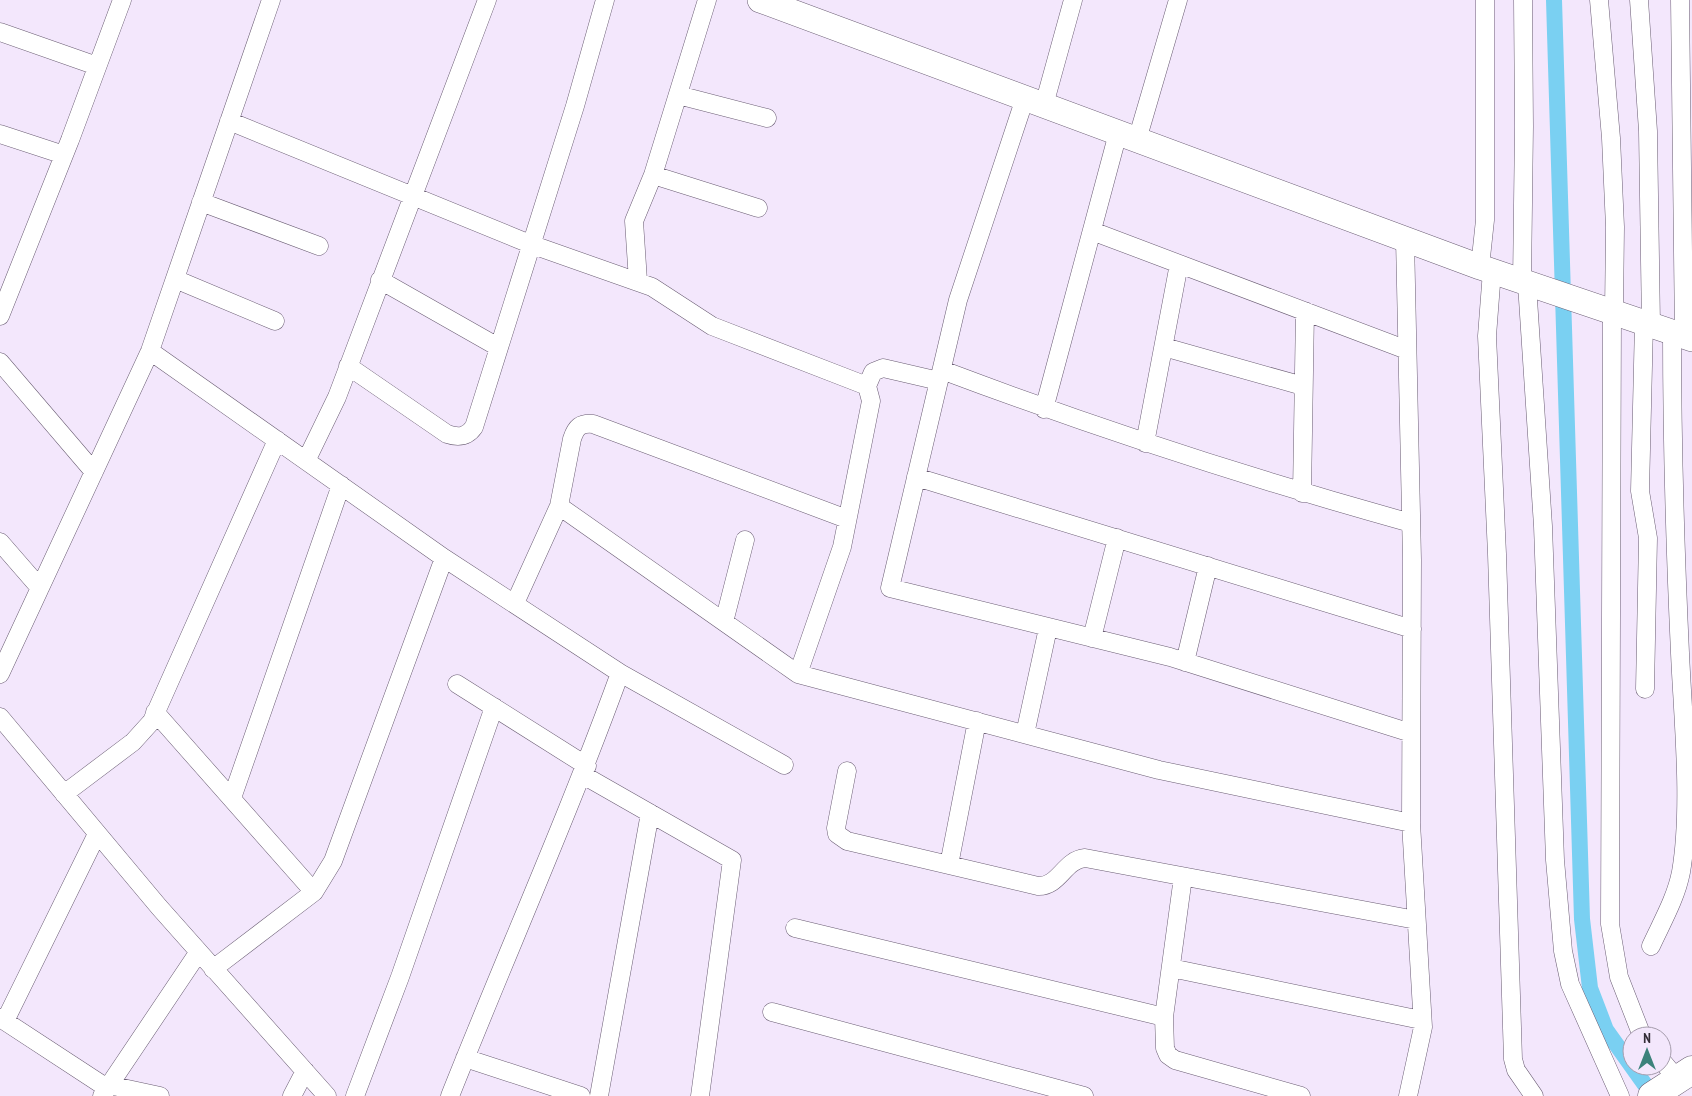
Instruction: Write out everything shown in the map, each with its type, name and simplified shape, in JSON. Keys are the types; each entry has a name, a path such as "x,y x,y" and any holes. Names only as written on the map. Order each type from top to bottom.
{"street":[{"path":"0,316 64,155 122,0"},
{"path":"0,674 150,351 271,0"},
{"path":"306,461 337,397 487,0"},
{"path":"348,366 447,434 464,436 474,426 575,106 605,0"},
{"path":"638,282 634,221 653,175 707,0"},
{"path":"760,0 1486,269 1669,331"},
{"path":"1072,0 958,300 890,588 1185,662 1411,732"},
{"path":"1044,409 1092,231 1178,0"},
{"path":"1485,0 1487,336 1497,554 1512,1059 1516,1070 1534,1096"},
{"path":"1523,0 1524,126 1530,285 1543,535 1555,860 1563,951 1570,984 1620,1096"},
{"path":"1599,0 1611,138 1615,227 1610,924 1619,977 1638,1026"},
{"path":"1639,0 1648,131 1669,331 1672,473 1689,767 1681,873 1673,898 1652,946"},
{"path":"1646,689 1648,538 1640,491 1688,224 1687,124 1680,0"},
{"path":"0,32 98,66"},
{"path":"678,95 767,118"},
{"path":"229,121 530,244 638,282 662,292 712,326 867,386"},
{"path":"0,134 64,155"},
{"path":"653,175 758,208"},
{"path":"201,202 319,246"},
{"path":"1092,231 1407,350"},
{"path":"1405,239 1411,523 1411,823 1421,1020 1423,1027 1408,1096"},
{"path":"1145,443 1179,264"},
{"path":"175,279 275,321"},
{"path":"380,280 498,347"},
{"path":"1302,492 1305,312"},
{"path":"1164,347 1304,386"},
{"path":"150,351 444,558 620,673 784,765"},
{"path":"0,362 94,472"},
{"path":"798,674 842,547 871,401 867,386 873,372 883,368 940,375 1145,443 1302,492 1411,523"},
{"path":"515,603 559,506 572,439 580,425 593,424 847,519"},
{"path":"64,794 138,738 148,727 277,440"},
{"path":"916,477 1412,629"},
{"path":"232,798 341,486"},
{"path":"559,506 798,674 1160,770 1411,823"},
{"path":"1092,638 1117,538"},
{"path":"724,622 746,540"},
{"path":"0,542 40,588"},
{"path":"214,968 314,892 333,861 444,558"},
{"path":"1185,662 1208,566"},
{"path":"1025,734 1048,628"},
{"path":"450,1096 585,770 620,673"},
{"path":"457,684 650,813 732,860 700,1096"},
{"path":"354,1096 400,977 494,707"},
{"path":"155,712 314,892"},
{"path":"0,717 198,953 214,968 327,1096"},
{"path":"949,865 977,721"},
{"path":"847,771 836,828 837,834 842,838 1038,886 1052,883 1071,863 1077,859 1085,858 1416,920"},
{"path":"599,1096 650,813"},
{"path":"97,834 3,1019 106,1090 160,1096"},
{"path":"1183,877 1164,1017 1165,1048 1168,1055 1175,1060 1301,1096"},
{"path":"795,928 1164,1017"},
{"path":"106,1090 198,953"},
{"path":"1171,968 1421,1020"},
{"path":"772,1012 1084,1096"},
{"path":"465,1058 581,1096"},
{"path":"292,1096 305,1071"}],"waterway":[{"path":"1554,0 1582,919 1590,988 1606,1030 1653,1096"}]}
